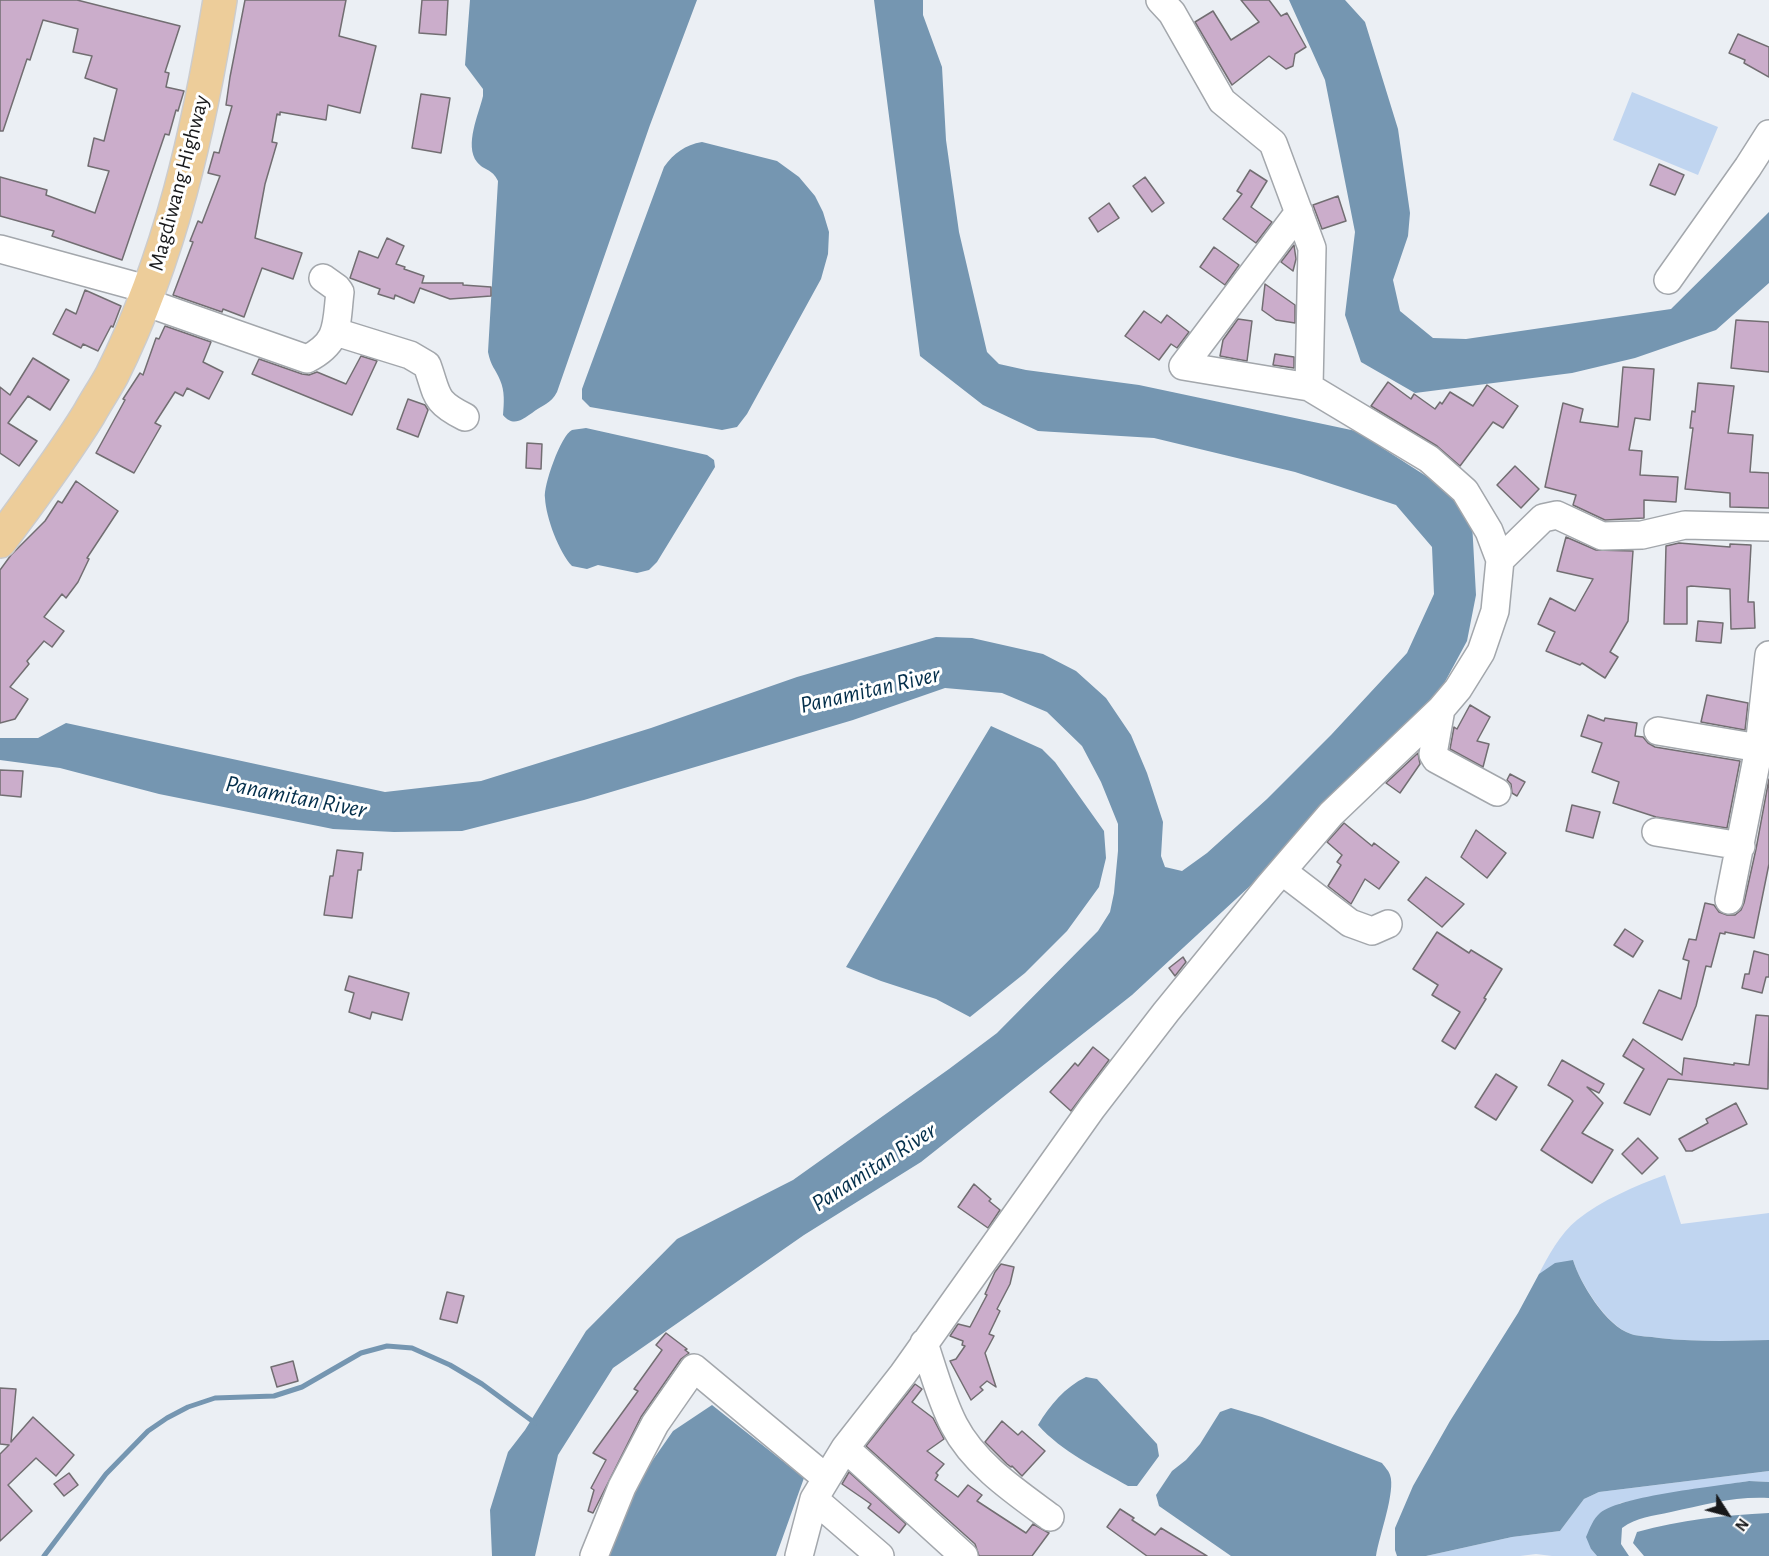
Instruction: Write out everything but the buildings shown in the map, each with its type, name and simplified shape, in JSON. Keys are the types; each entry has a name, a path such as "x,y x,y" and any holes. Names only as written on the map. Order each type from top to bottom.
{"main road":[{"name":"Magdiwang Highway","path":"0,541 70,445 111,377 147,296 171,229 189,161 220,0"}],"street":[{"path":"1160,0 1172,13 1222,101 1273,143 1312,248 1309,387"},
{"path":"1668,280 1769,134"},
{"path":"799,1556 820,1489 845,1448 903,1374 1092,1108 1166,1012 1282,871 1332,814 1441,709 1458,688 1481,652 1495,611 1500,560 1489,531 1465,490 1429,459 1309,387 1183,366 1299,212"},
{"path":"0,249 147,296 307,359 322,351 336,332 340,292 338,288 323,278"},
{"path":"336,332 410,355 427,365 438,399 446,408 465,417"},
{"path":"1500,560 1543,518 1557,515 1602,536 1642,535 1685,525 1769,527"},
{"path":"1729,900 1764,749 1769,655"},
{"path":"1441,709 1433,754 1436,759 1497,792"},
{"path":"1658,731 1764,749"},
{"path":"1656,832 1741,846"},
{"path":"1282,871 1350,923 1372,931 1388,924"},
{"path":"924,1343 954,1426 976,1456 1026,1499 1050,1516"},
{"path":"594,1556 622,1487 655,1424 694,1368 820,1489 880,1556"},
{"path":"845,1448 964,1556"}],"shaded area":[{"path":"1632,92 1718,127 1698,175 1613,140"},
{"path":"1665,1175 1681,1224 1769,1213 1769,1340 1700,1341 1634,1335 1622,1329 1604,1313 1588,1291 1573,1260 1539,1274 1560,1238 1577,1220 1619,1194"},
{"path":"1769,1471 1769,1482 1749,1481 1620,1503 1591,1549 1597,1556 1536,1554 1426,1556 1512,1537 1560,1531 1584,1499 1599,1492"}],"water":[{"path":"470,0 697,0 650,125 557,392 549,402 518,421 510,421 503,415 503,388 488,352 498,181 493,174 477,162 473,155 472,138 483,89 465,65"},
{"name":"Panamitan River","path":"874,0 923,0 923,15 942,67 946,140 959,232 987,352 999,364 1026,370 1139,385 1356,431 1454,494 1472,522 1476,595 1467,641 1433,704 1249,887 1132,995 921,1162 804,1235 613,1368 558,1455 535,1556 492,1556 490,1510 508,1452 525,1430 586,1331 677,1239 793,1180 997,1033 1098,931 1110,912 1114,893 1118,824 1101,782 1082,746 1047,712 1002,693 945,688 853,720 584,800 462,831 394,832 333,829 159,794 60,768 0,760 0,738 38,738 66,723 385,792 481,781 651,728 797,677 936,637 972,638 1043,654 1076,671 1106,698 1131,735 1147,773 1163,822 1161,856 1165,867 1182,871 1207,853 1267,799 1331,735 1407,653 1434,594 1432,547 1396,505 1295,472 1154,438 1038,431 983,405 920,356"},
{"path":"1289,0 1345,0 1365,22 1398,129 1410,213 1408,236 1393,280 1400,311 1433,338 1466,339 1671,309 1769,212 1769,283 1716,330 1635,358 1572,373 1415,393 1361,362 1345,315 1355,232 1325,80"},
{"path":"702,142 777,161 799,177 815,196 829,232 828,254 821,279 747,414 737,427 722,430 590,407 582,399 582,389 664,167 680,150"},
{"path":"586,428 707,455 714,460 715,467 657,562 649,570 637,573 598,565 587,569 572,566 558,544 546,506 547,483 563,441 572,430"},
{"path":"991,726 1042,749 1055,762 1104,831 1106,858 1099,887 1067,931 1025,973 970,1017 936,999 846,967"},
{"path":"1573,1260 1595,1303 1612,1322 1631,1334 1687,1340 1769,1340 1769,1471 1599,1492 1584,1499 1560,1531 1512,1537 1426,1556 1397,1556 1395,1528 1413,1486 1450,1421 1518,1313 1539,1274 1555,1263"},
{"path":"1086,1377 1097,1379 1157,1444 1159,1456 1137,1486 1128,1486 1080,1459 1047,1435 1038,1425 1059,1397"},
{"path":"712,1405 804,1478 776,1556 604,1556 641,1477 673,1431"},
{"path":"1231,1408 1262,1417 1382,1463 1390,1475 1391,1492 1376,1556 1231,1556 1159,1506 1156,1495 1172,1471 1200,1444 1220,1412"},
{"path":"1749,1481 1769,1482 1769,1498 1744,1498 1719,1502 1645,1517 1628,1524 1622,1528 1621,1544 1629,1556 1597,1556 1586,1537 1598,1515 1611,1507 1648,1497"},
{"path":"1769,1513 1769,1556 1644,1556 1633,1543 1637,1532 1670,1524"}],"waterway":[{"path":"44,1556 106,1474 148,1431 167,1418 188,1407 215,1398 274,1396 302,1387 361,1353 387,1346 412,1348 450,1365 482,1384 535,1423"}]}
